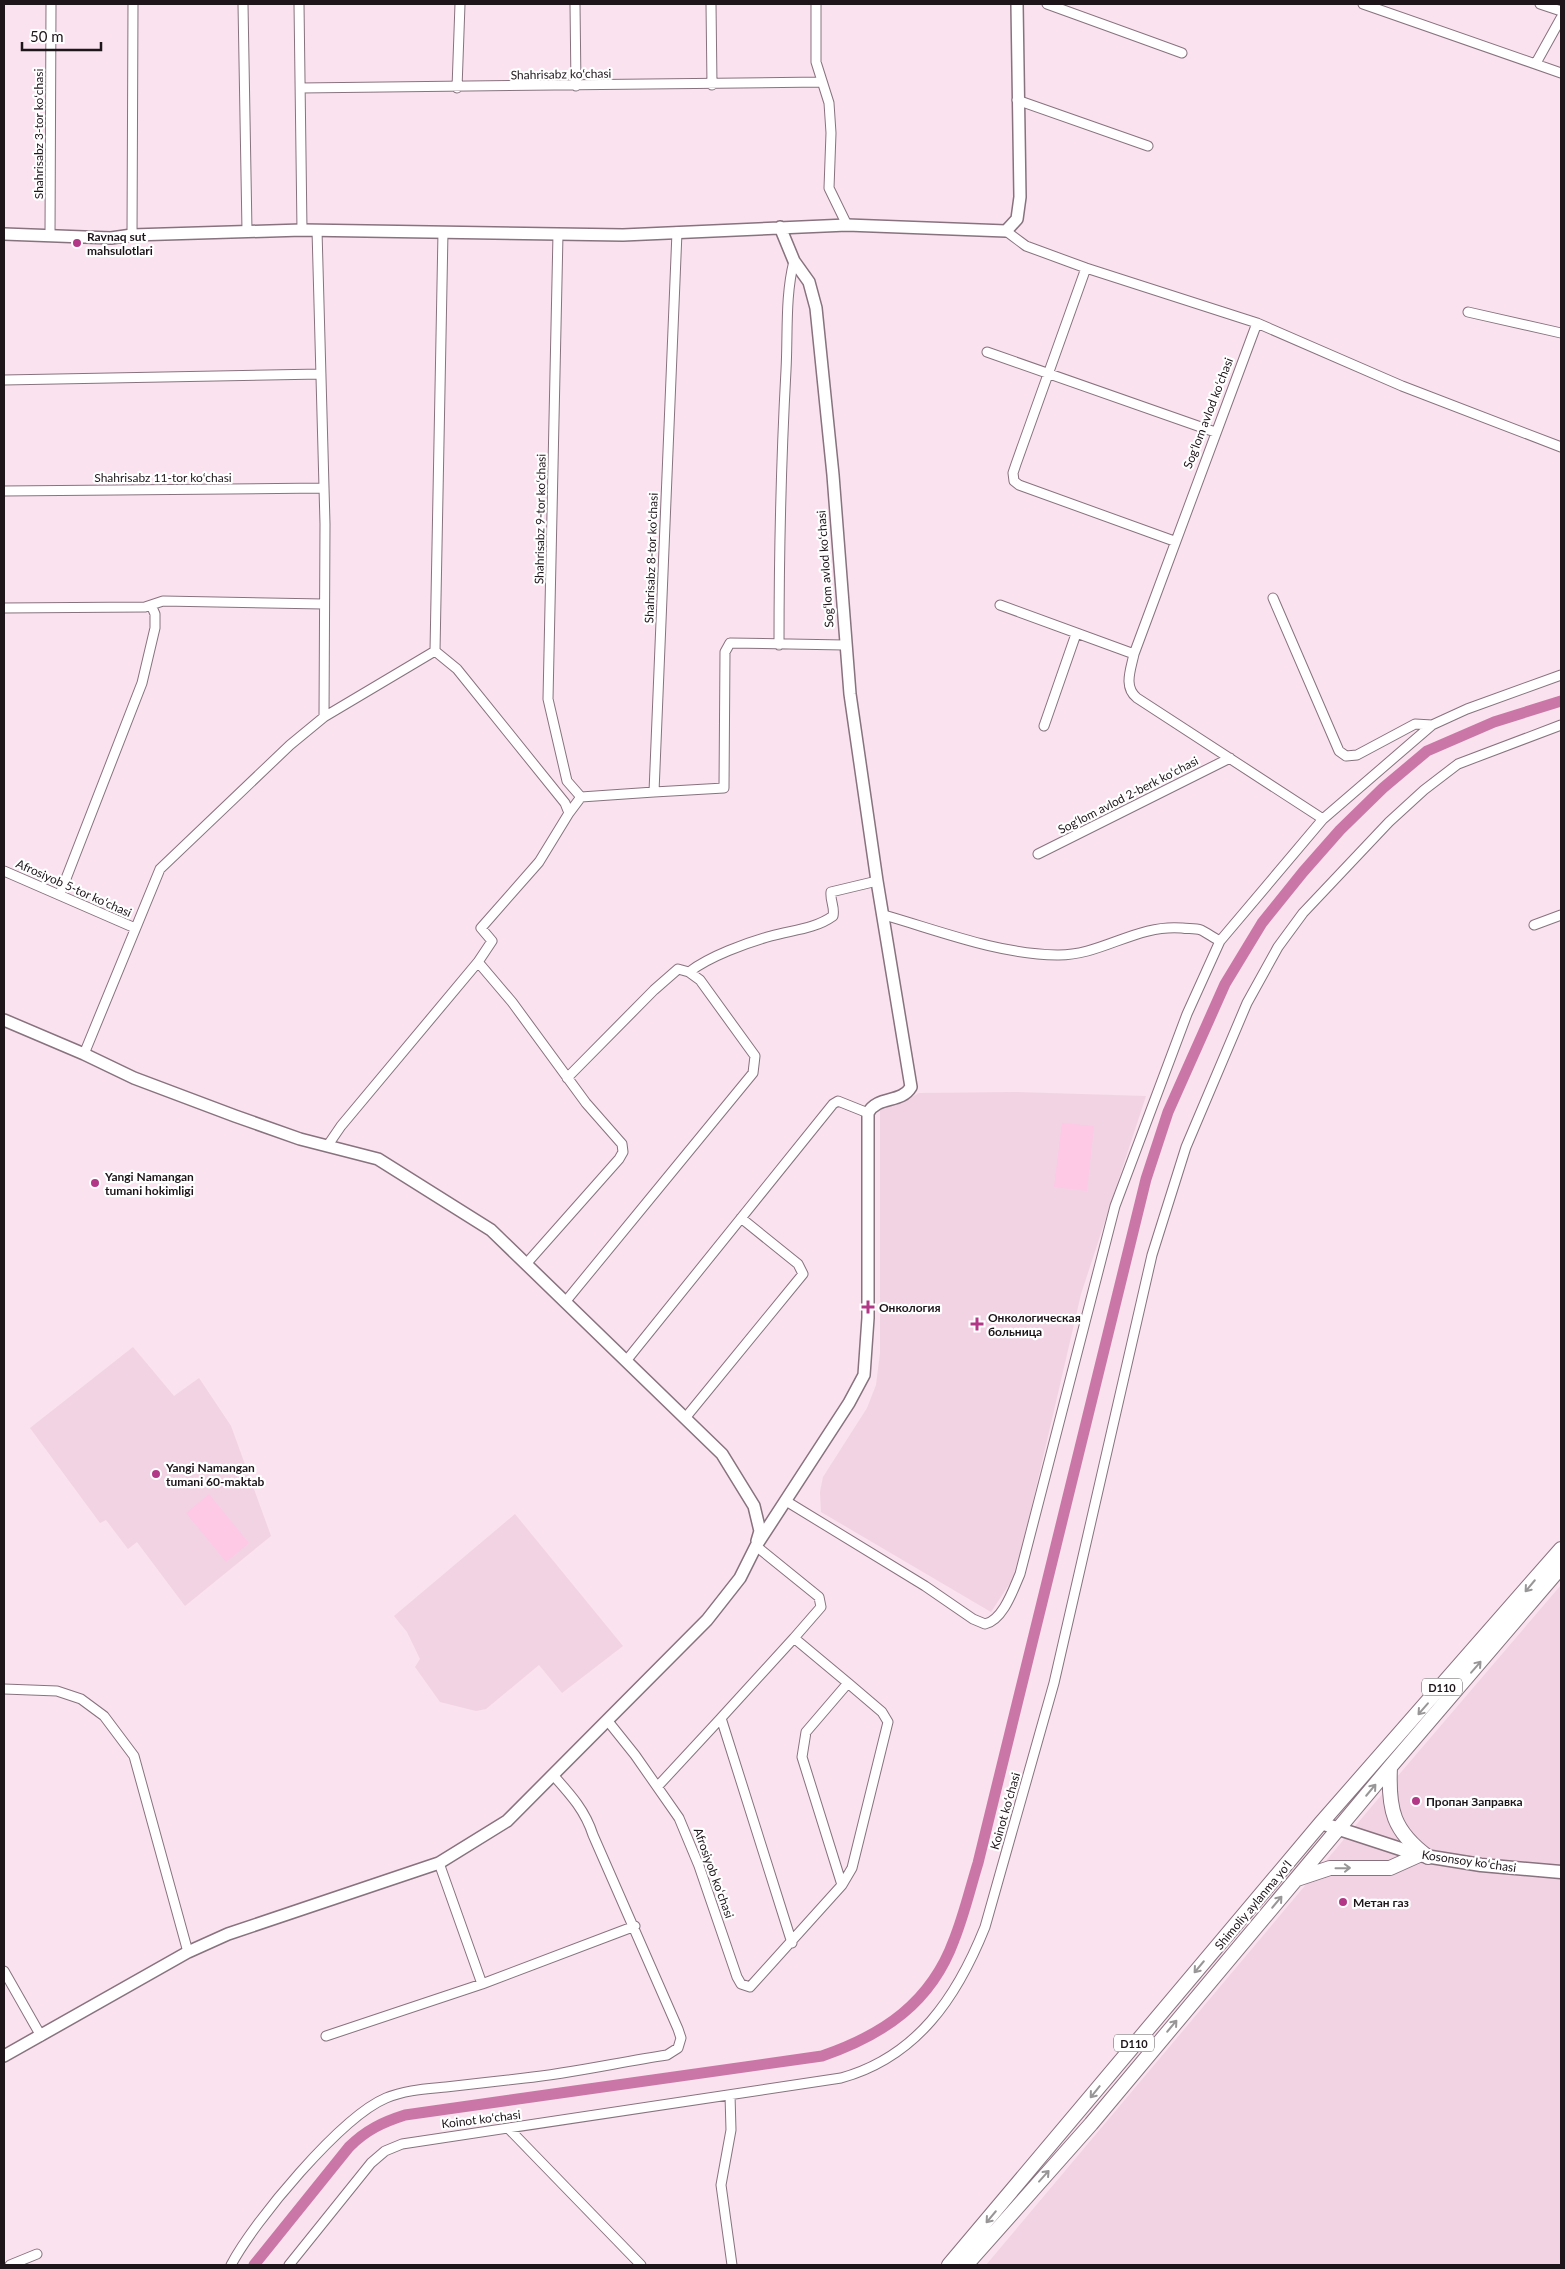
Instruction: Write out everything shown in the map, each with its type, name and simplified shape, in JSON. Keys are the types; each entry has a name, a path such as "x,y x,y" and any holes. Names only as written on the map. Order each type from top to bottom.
{"main road":[{"name":"Shimoliy aylanma yoʻl","path":"949,2265 1321,1823 1561,1549"},
{"name":"Shimoliy aylanma yoʻl","path":"971,2263 1091,2124 1390,1767 1561,1567"},
{"path":"1296,1879 1330,1868 1390,1868 1424,1856 1396,1824 1389,1793 1390,1767"},
{"name":"Kosonsoy koʻchasi","path":"1321,1823 1424,1856 1481,1865 1561,1872"},
{"path":"1077,2114 1091,2124"}],"street":[{"name":"Shahrisabz 3-tor koʻchasi","path":"50,234 51,4"},
{"path":"132,235 134,4"},
{"path":"243,4 247,231"},
{"path":"299,4 302,88 302,230"},
{"path":"457,88 460,4"},
{"path":"575,4 576,86"},
{"path":"711,4 712,85"},
{"path":"816,4 816,62 829,110 830,188 847,225"},
{"path":"1006,231 1017,219 1020,198 1017,4"},
{"path":"1047,4 1182,53"},
{"path":"1363,4 1561,73"},
{"path":"1540,4 1561,11"},
{"path":"1536,63 1561,18"},
{"name":"Shahrisabz koʻchasi","path":"302,88 457,88 822,82"},
{"path":"1017,100 1148,146"},
{"path":"4,234 50,234 111,238 132,235 302,230 558,234 677,232 847,225 1006,231 1026,246 1086,268 1257,323 1411,389 1561,447"},
{"name":"Sogʻlom avlod koʻchasi","path":"780,227 794,261 809,282 816,308 833,475 844,645 877,881 911,1087 901,1097 880,1102 872,1107 868,1113"},
{"path":"317,230 325,524 323,604 324,716"},
{"path":"435,651 444,232"},
{"name":"Shahrisabz 8-tor koʻchasi","path":"654,792 677,232"},
{"name":"Shahrisabz 9-tor koʻchasi","path":"558,234 548,700 568,781 582,797"},
{"path":"779,644 779,503 788,344 788,283 794,261"},
{"path":"1086,268 1013,473 1014,481 1019,485 1174,541"},
{"path":"1468,312 1561,333"},
{"name":"Sogʻlom avlod koʻchasi","path":"1230,758 1131,694 1129,679 1134,654 1174,541 1257,323"},
{"path":"987,352 1048,375 1215,432"},
{"path":"4,380 321,374"},
{"name":"Shahrisabz 11-tor koʻchasi","path":"4,491 323,488"},
{"path":"1273,598 1339,751 1346,756 1357,755 1415,724 1432,725"},
{"path":"4,608 150,606 163,601 323,604"},
{"path":"1000,605 1134,654"},
{"path":"60,894 142,683 155,628 155,614 150,606"},
{"path":"1044,726 1076,634"},
{"path":"328,1144 478,962 492,941 481,928 539,862 582,797 724,788 726,646 733,641 844,645"},
{"path":"84,1054 160,869 290,745 324,716 435,651"},
{"path":"435,651 457,669 565,803 570,813"},
{"path":"786,1500 925,1586 973,1619 985,1624 995,1619 1011,1595 1026,1554 1115,1206 1187,1014 1220,942 1323,819 1432,725 1467,709 1561,675"},
{"name":"Koinot koʻchasi","path":"289,2265 370,2162 385,2151 402,2144 841,2078 876,2066 895,2055 916,2038 940,2010 970,1963 984,1927 1054,1683 1152,1256 1186,1148 1247,1004 1278,947 1303,913 1327,885 1389,822 1458,764 1561,725"},
{"path":"1230,758 1323,819"},
{"name":"Sogʻlom avlod 2-berk koʻchasi","path":"1038,854 1230,758"},
{"name":"Afrosiyob 5-tor koʻchasi","path":"4,870 135,928"},
{"path":"689,972 700,963 770,937 822,924 833,916 834,909 830,898 831,892 877,881"},
{"path":"884,915 1002,949 1055,955 1068,955 1138,932 1169,927 1200,930 1220,942"},
{"path":"1534,925 1561,915"},
{"path":"478,962 512,1002 586,1103 620,1139 623,1152 605,1176 526,1264"},
{"path":"566,1301 753,1073 756,1064 752,1050 700,980 689,972 678,969 567,1078"},
{"path":"4,1020 84,1054 134,1078 235,1116 300,1138 378,1159 491,1230 686,1417 722,1454 754,1506 760,1531 756,1546"},
{"path":"4,2056 188,1952 228,1934 439,1863 507,1821 707,1620 740,1578 756,1546 849,1403 864,1375 868,1318 868,1113 838,1102 833,1104 626,1361"},
{"path":"686,1417 803,1274 798,1264 741,1218"},
{"path":"658,1786 819,1610 821,1601 813,1591 756,1546"},
{"name":"Afrosiyob koʻchasi","path":"607,1720 658,1786 679,1818 689,1837 742,1984 747,1987 753,1985 842,1885 852,1868 888,1722 882,1712 794,1638"},
{"path":"842,1885 802,1757 806,1732 848,1683"},
{"path":"4,1689 57,1691 81,1699 104,1716 134,1756 188,1952"},
{"path":"720,1718 792,1942"},
{"path":"231,2265 246,2238 282,2195 340,2130 370,2105 389,2097 417,2090 534,2077 674,2052 680,2044 678,2029 583,1810 553,1775"},
{"path":"439,1863 482,1984"},
{"path":"326,2036 482,1984 634,1926"},
{"path":"4,1971 41,2036"},
{"path":"730,2095 731,2130 721,2185 732,2265"},
{"path":"509,2129 641,2265"},
{"path":"10,2265 37,2254"}],"shaded area":[{"name":"Онкологическая больница","path":"1014,1092 1146,1096 1081,1294 1016,1574 991,1612 821,1512 820,1492 823,1477 867,1408 876,1385 880,1353 880,1105 907,1100 919,1093"},
{"path":"1062,1123 1094,1126 1087,1191 1054,1187"},
{"name":"Yangi Namangan tumani 60-maktab","path":"133,1347 174,1396 199,1378 231,1426 271,1536 185,1606 137,1542 128,1549 106,1520 100,1523 30,1428"},
{"path":"209,1494 249,1543 226,1562 186,1513"},
{"path":"515,1514 623,1646 562,1693 539,1665 486,1709 476,1711 440,1702 415,1667 420,1659 407,1632 394,1616"},
{"path":"1561,1585 1561,2265 986,2265 1367,1812"}],"waterway":[{"path":"254,2265 349,2147 368,2131 389,2121 405,2115 822,2056 844,2048 885,2027 918,1999 932,1982 954,1940 978,1863 1146,1179 1168,1112 1225,984 1262,923 1303,872 1340,830 1383,788 1427,751 1494,722 1561,701"}],"place":[{"name":"Ravnaq sut mahsulotlari","path":"77,243"},
{"name":"Yangi Namangan tumani hokimligi","path":"95,1183"},
{"name":"Онкология","path":"868,1307"},
{"name":"Онкологическая больница","path":"977,1324"},
{"name":"Yangi Namangan tumani 60-maktab","path":"156,1474"},
{"name":"Пропан Заправка","path":"1416,1801"},
{"name":"Метан газ","path":"1343,1902"}]}
